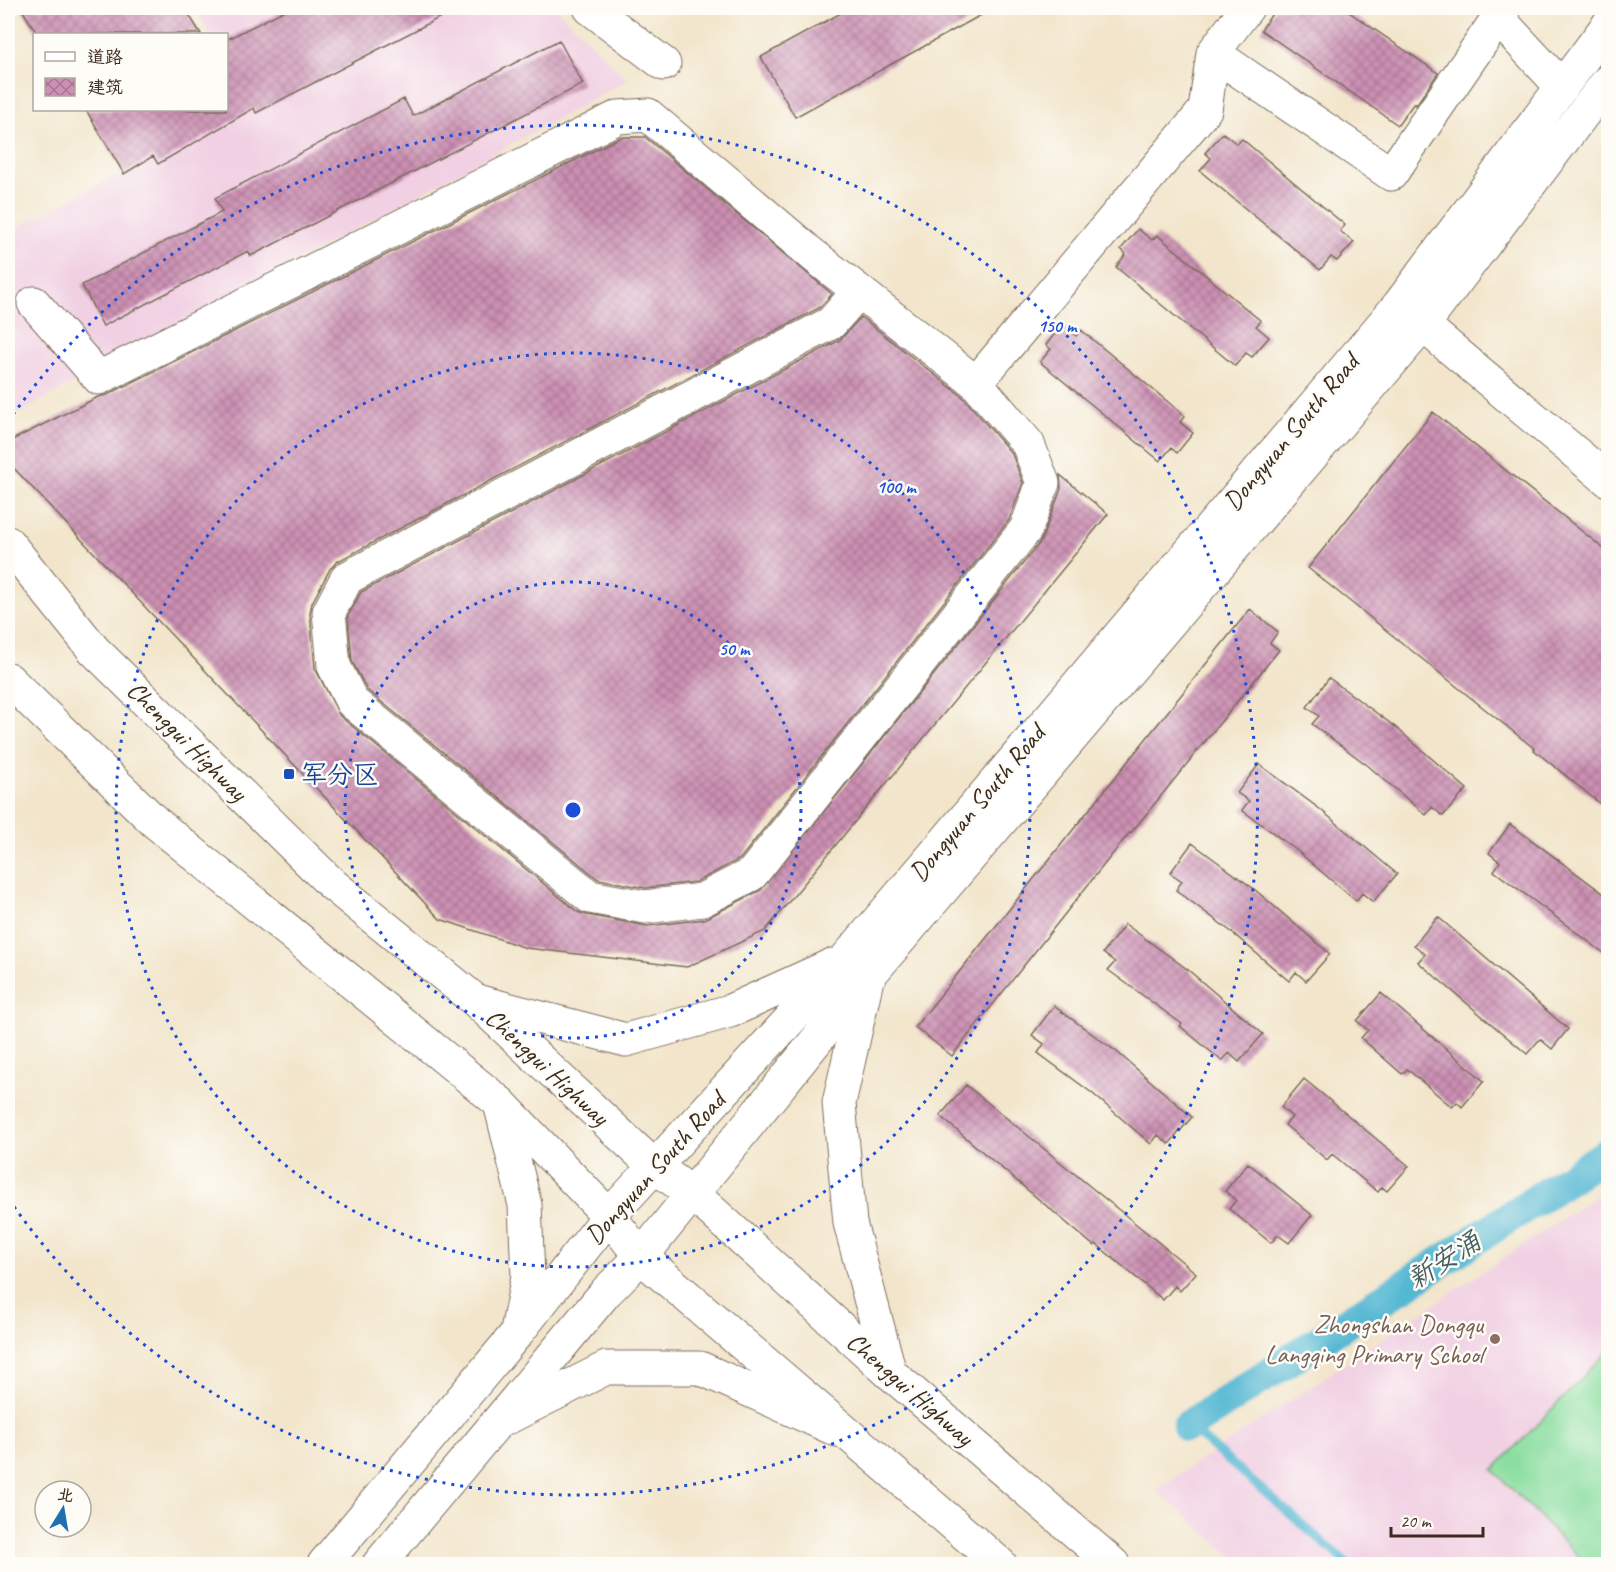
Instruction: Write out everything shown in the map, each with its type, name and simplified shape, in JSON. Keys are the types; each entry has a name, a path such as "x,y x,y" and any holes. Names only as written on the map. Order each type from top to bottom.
{"street":[{"path":"590,8 664,64"},
{"path":"976,383 1205,110 1213,53 1247,8"},
{"path":"1213,53 1391,174 1501,13 1562,87"},
{"name":"Dongyuan South Road","path":"1411,315 1562,87 1608,25"},
{"name":"Dongyuan South Road","path":"379,1564 606,1292 641,1257 693,1194 856,969 1608,81"},
{"path":"34,303 99,378 618,117 648,115 813,255 859,291 976,383 1028,444 1043,483 1026,529 752,874 702,900 645,907 590,897 352,702 334,666 329,612 347,578 831,322 859,291"},
{"path":"1411,315 1608,480"},
{"name":"Chenggui Highway","path":"8,543 94,650 332,884 476,1001 654,1166 693,1194 890,1373 1113,1564"},
{"path":"8,679 155,822 500,1103 609,1216 641,1257 1000,1564"},
{"path":"476,1001 626,1040 730,1011 856,969 839,1103 850,1223 890,1373"},
{"name":"Dongyuan South Road","path":"324,1564 517,1333 609,1216 654,1166 856,969"},
{"path":"500,1103 525,1204 528,1276 517,1333"},
{"path":"497,1423 606,1368 700,1368 849,1436"}],"shaded area":[{"path":"195,8 556,8 628,80 8,419 8,232 247,107 228,70 228,33 208,33"},
{"name":"Zhongshan Dongqu Langqing Primary School","path":"1608,1188 1608,1564 1241,1564 1156,1490"}],"green space":[{"path":"1608,1351 1608,1564 1586,1564 1493,1470"}],"building":[{"path":"21,8 185,8 200,33 36,33"},
{"path":"289,8 458,8 256,113 254,108 158,164 153,156 124,174 87,111 228,111 228,39"},
{"path":"850,8 994,8 795,117 761,57"},
{"path":"1276,8 1343,8 1438,73 1416,105 1414,103 1398,125 1261,30"},
{"path":"559,40 583,84 251,256 248,251 103,326 82,285 222,212 215,198 404,99 413,116"},
{"path":"1223,133 1237,144 1242,139 1345,225 1340,231 1354,242 1337,261 1331,257 1320,270 1200,171 1211,158 1205,153"},
{"path":"621,137 645,137 832,294 819,308 338,561 330,569 312,603 310,613 315,668 340,716 578,912 647,926 705,919 761,890 1041,541 1061,489 1060,475 1108,514 765,931 687,967 526,948 440,919 8,462 8,442 98,397 107,395"},
{"path":"1138,229 1152,240 1157,235 1261,321 1256,326 1269,337 1252,357 1246,353 1235,366 1116,267 1126,254 1121,249"},
{"path":"861,317 963,397 1012,454 1023,483 1009,520 740,859 696,882 646,888 598,879 367,690 352,661 348,616 361,592 840,340"},
{"path":"1062,324 1076,336 1081,330 1185,416 1180,422 1193,433 1177,453 1171,448 1160,461 1040,362 1051,349 1046,345"},
{"path":"1433,412 1608,552 1608,810 1308,568"},
{"path":"1250,609 1278,632 1270,643 1279,650 1130,832 952,1056 915,1027"},
{"path":"1329,678 1394,726 1467,789 1443,816 1432,807 1426,815 1367,765 1312,724 1319,716 1307,707"},
{"path":"1259,764 1321,810 1397,874 1373,902 1362,893 1356,901 1296,850 1242,810 1249,801 1237,793"},
{"path":"1510,824 1608,897 1608,956 1494,871 1500,862 1489,853"},
{"path":"1192,843 1254,889 1330,954 1306,981 1296,972 1289,981 1229,930 1176,890 1182,881 1170,873"},
{"path":"1438,917 1568,1029 1552,1049 1540,1039 1527,1054 1418,962 1425,954 1414,945"},
{"path":"1125,924 1187,969 1263,1034 1239,1062 1229,1053 1222,1061 1180,1026 1182,1024 1108,970 1115,962 1103,953"},
{"path":"1381,993 1484,1081 1462,1107 1457,1102 1452,1107 1407,1069 1402,1074 1361,1038 1368,1030 1357,1021"},
{"path":"1054,1006 1117,1052 1192,1117 1169,1144 1158,1135 1151,1144 1092,1093 1038,1053 1044,1044 1032,1035"},
{"path":"1304,1079 1409,1166 1387,1191 1382,1187 1378,1192 1332,1154 1327,1160 1285,1125 1292,1117 1281,1107"},
{"path":"966,1085 1196,1273 1180,1291 1175,1286 1163,1300 1096,1244 1094,1246 940,1116"},
{"path":"1248,1163 1312,1215 1289,1243 1278,1235 1271,1243 1229,1209 1236,1200 1225,1191"}],"waterway":[{"name":"新安涌","path":"1188,1426 1608,1153"},
{"path":"1188,1426 1348,1564"}],"place":[{"name":"军分区","path":"289,774"},
{"name":"Zhongshan Dongqu Langqing Primary School","path":"1495,1339"}]}
